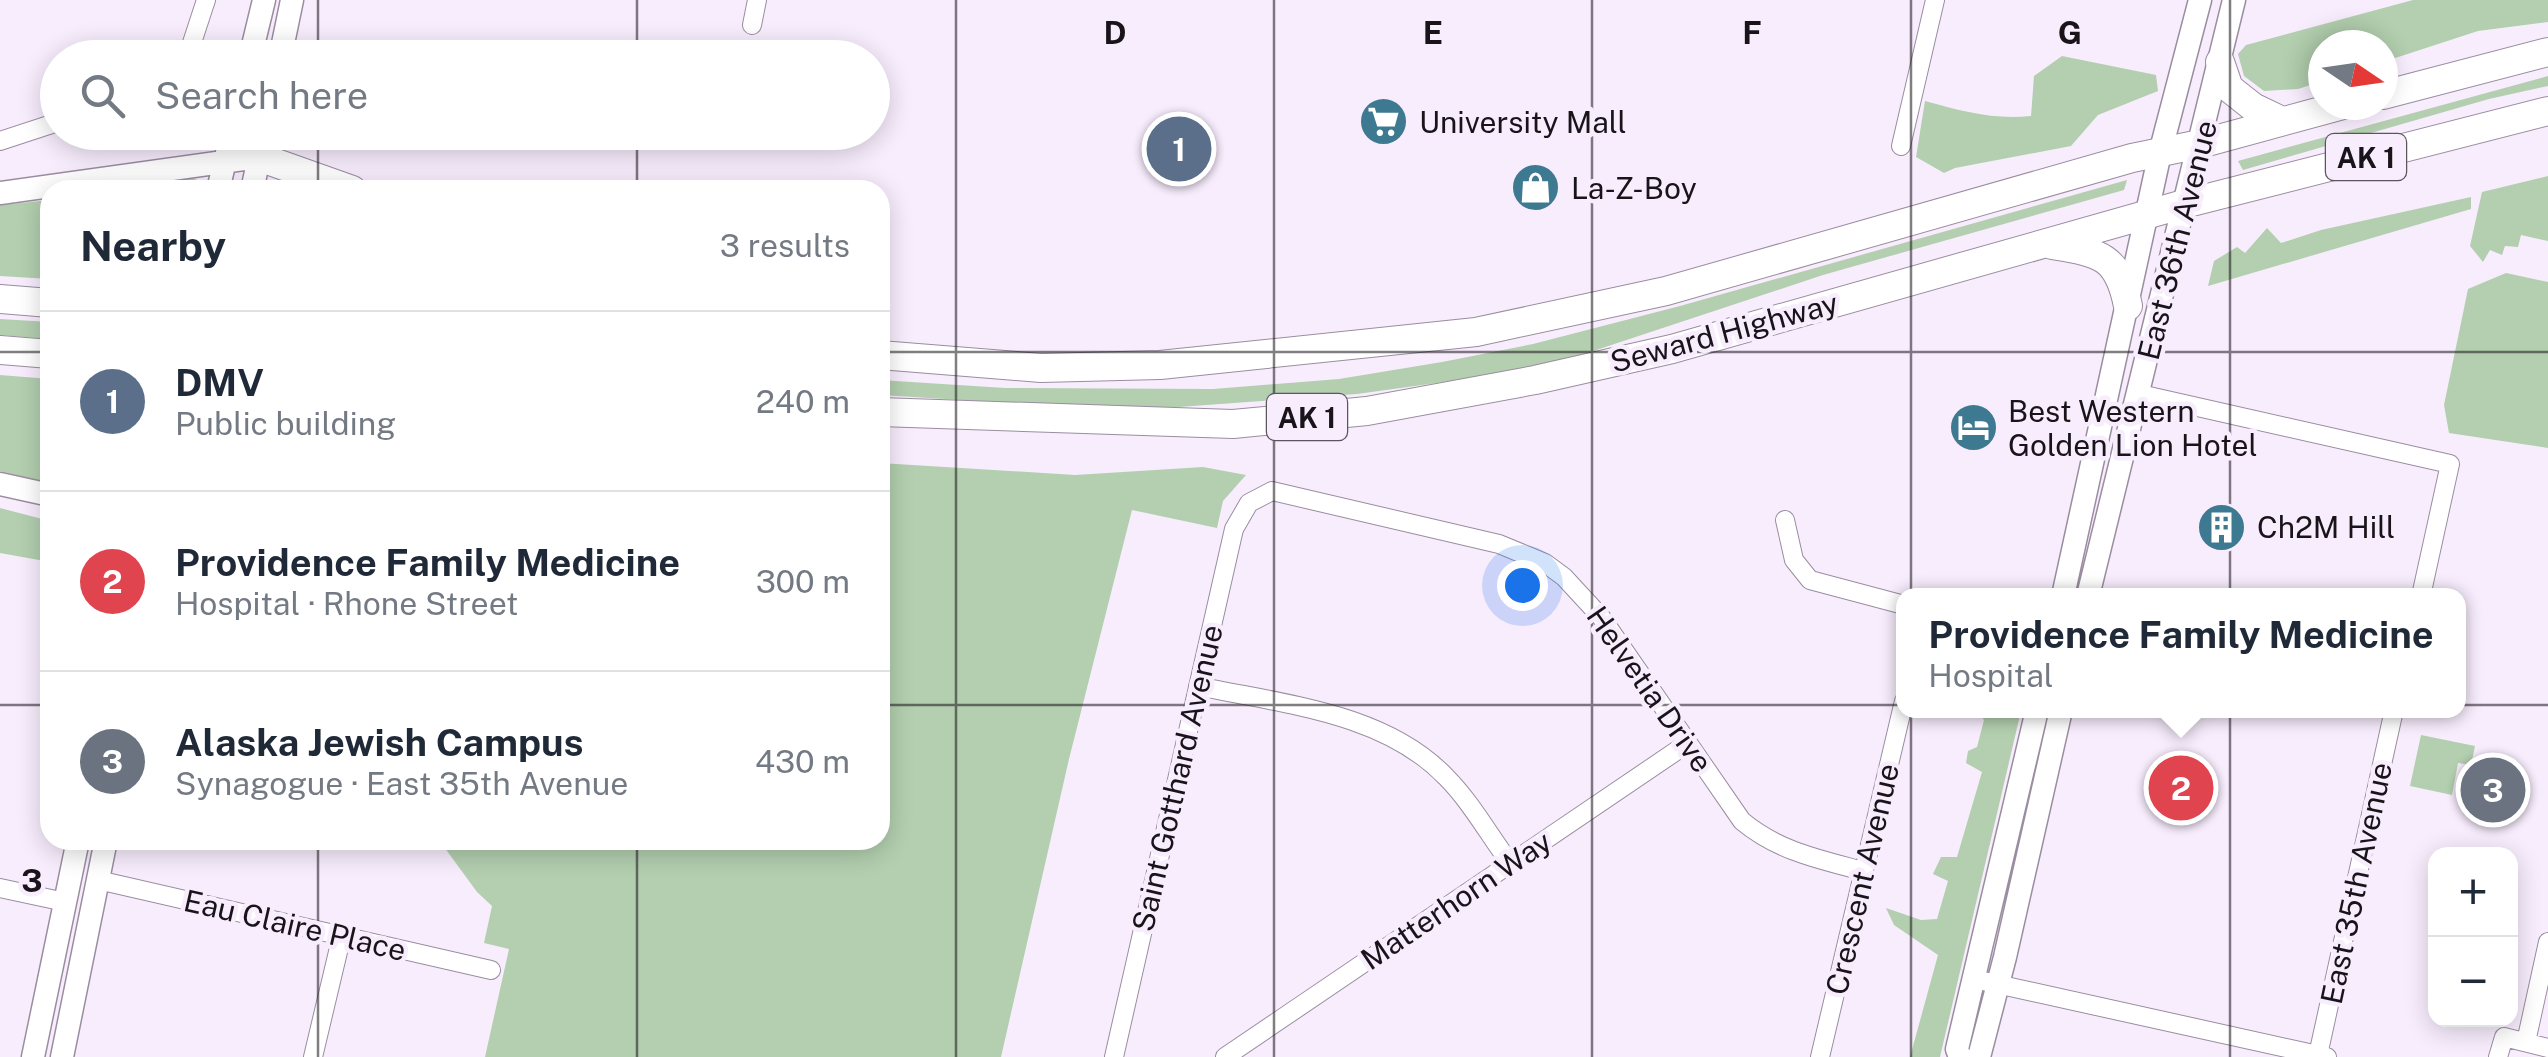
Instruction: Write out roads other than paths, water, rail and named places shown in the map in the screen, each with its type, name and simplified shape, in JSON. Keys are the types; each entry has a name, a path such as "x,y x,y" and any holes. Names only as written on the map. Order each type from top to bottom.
{"highway":[{"name":"AK 1","path":"2398,90 2548,52"},
{"path":"2220,62 2229,88 2253,107 2282,121"},
{"name":"Seward Highway","path":"890,415 1232,424 1367,411 1535,380 1672,349 2184,204 2548,111"},
{"name":"Seward Highway","path":"890,356 1042,368 1160,365 1476,332 1666,291 2132,158 2308,114"},
{"path":"274,150 332,180"},
{"path":"2046,244 2089,251 2110,261 2122,280 2128,306"},
{"path":"0,299 40,302"},
{"path":"890,345 1042,368"},
{"path":"0,350 40,353"}],"main road":[{"path":"254,40 264,0"},
{"path":"284,40 292,0"},
{"name":"East 36th Avenue","path":"2065,588 2160,154 2200,0"},
{"name":"East 36th Avenue","path":"2090,588 2234,0"},
{"path":"220,180 227,150"},
{"path":"94,180 224,162 249,150"},
{"path":"254,180 261,150"},
{"path":"0,193 40,187"},
{"path":"0,484 40,493"},
{"path":"1960,1057 1958,1049 2035,718"},
{"path":"1979,1057 2059,718"},
{"path":"34,1057 76,850"},
{"path":"62,1057 104,850"}],"street":[{"path":"192,40 206,0"},
{"path":"752,25 757,0"},
{"path":"1902,146 1935,0"},
{"path":"0,141 40,128"},
{"path":"2140,394 2450,464 2422,588"},
{"name":"Helvetia Drive","path":"1249,502 1272,492 1285,493 1499,544 1544,563 1593,607 1742,821 1759,836 1790,852 1863,871"},
{"name":"Saint Gotthard Avenue","path":"1114,1057 1234,529 1249,502"},
{"path":"1785,520 1794,560 1810,580 1896,603"},
{"path":"1198,686 1345,718 1408,747 1449,779 1510,863"},
{"name":"Crescent Avenue","path":"1820,1057 1900,718"},
{"name":"East 35th Avenue","path":"2323,1056 2392,718"},
{"name":"Matterhorn Way","path":"1225,1057 1688,742"},
{"name":"Eau Claire Place","path":"98,880 491,970"},
{"path":"0,888 65,902"},
{"path":"314,1057 342,935"},
{"path":"2526,1042 2548,942"},
{"path":"1974,978 2323,1056"},
{"path":"2498,1057 2504,1037 2548,1048"}],"place":[{"name":"University Mall","path":"1384,122"},
{"name":"DMV","path":"1179,149"},
{"name":"La-Z-Boy","path":"1536,188"},
{"name":"Best Western Golden Lion Hotel","path":"1973,428"},
{"name":"Ch2M Hill","path":"2222,527"},
{"name":"Providence Family Medicine","path":"2181,788"},
{"name":"Alaska Jewish Campus","path":"2493,790"}]}
